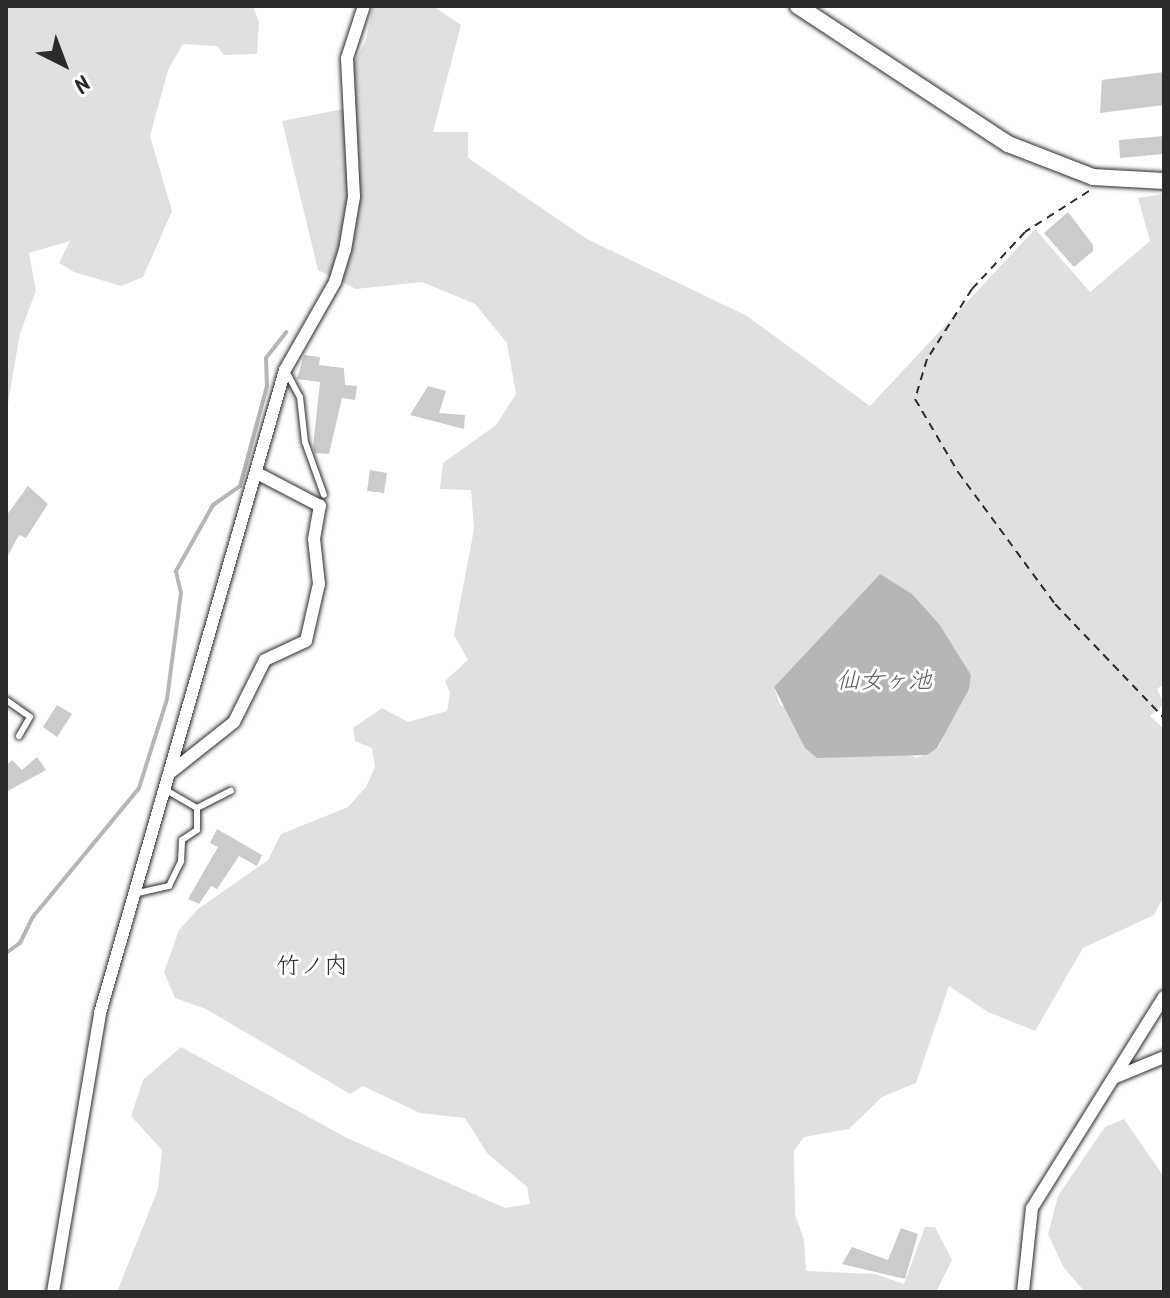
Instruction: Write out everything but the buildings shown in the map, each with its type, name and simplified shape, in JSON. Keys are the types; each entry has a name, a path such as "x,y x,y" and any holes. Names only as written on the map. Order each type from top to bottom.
{"main road":[{"path":"798,6 1008,144 1093,177 1164,181"}],"street":[{"path":"53,1292 94,1040 285,370 335,282 345,250 354,197 347,58 364,6"},
{"path":"171,772 234,722 265,660 306,641 319,584 314,539 322,500 257,473"},
{"path":"1023,1292 1032,1208 1164,997"},
{"path":"1116,1077 1164,1057"}],"lane":[{"path":"285,370 300,397 305,442 322,500"},
{"path":"6,700 30,717 19,736"},
{"path":"167,791 197,808"},
{"path":"197,808 231,791"},
{"path":"138,893 169,886 181,861 182,840 197,830 197,808"}],"path":[{"path":"1093,177 1082,198 1025,232 972,289 927,359 915,399 958,472 1055,604 1164,718"}],"shaded area":[{"path":"6,6 253,6 259,22 257,54 224,55 217,46 183,44 168,70 150,136 172,211 143,277 121,286 74,272 59,263 70,241 29,253 36,291 20,333 6,415"},
{"path":"373,6 433,6 461,25 433,132 468,132 468,158 587,239 747,316 870,406 1035,229 1090,292 1150,241 1138,198 1164,194 1164,684 1157,689 1164,704 1150,716 1164,729 1164,896 1154,915 1083,948 1035,1031 988,1012 949,986 916,1083 882,1097 849,1129 804,1137 794,1151 795,1214 804,1240 806,1271 875,1274 904,1284 925,1227 935,1227 952,1260 936,1292 117,1292 158,1189 162,1150 131,1116 143,1080 181,1047 347,1138 505,1208 530,1204 527,1187 487,1153 465,1118 420,1113 363,1086 350,1094 206,1009 175,998 164,972 179,930 198,909 268,860 281,834 348,807 366,787 375,767 372,748 355,741 353,728 382,708 408,722 447,711 450,693 445,681 468,660 454,635 474,529 471,490 440,489 443,463 496,425 516,394 507,343 475,304 422,282 356,289 318,270 282,121 353,107 353,65 366,40","holes":["880,574 971,675 938,748 917,758 780,705 774,687"]},
{"path":"1124,1119 1164,1177 1164,1292 1085,1292 1064,1268 1048,1234 1058,1196 1105,1127"}],"water":[{"name":"仙女ヶ池","path":"880,574 912,594 939,624 971,675 969,689 937,748 927,755 817,758 805,748 774,687"}],"waterway":[{"path":"6,953 20,943 32,918 139,788 167,699 181,593 176,571 213,505 240,486 267,386 266,358 286,332"}],"district":[{"name":"竹ノ内","path":"312,967"}]}
